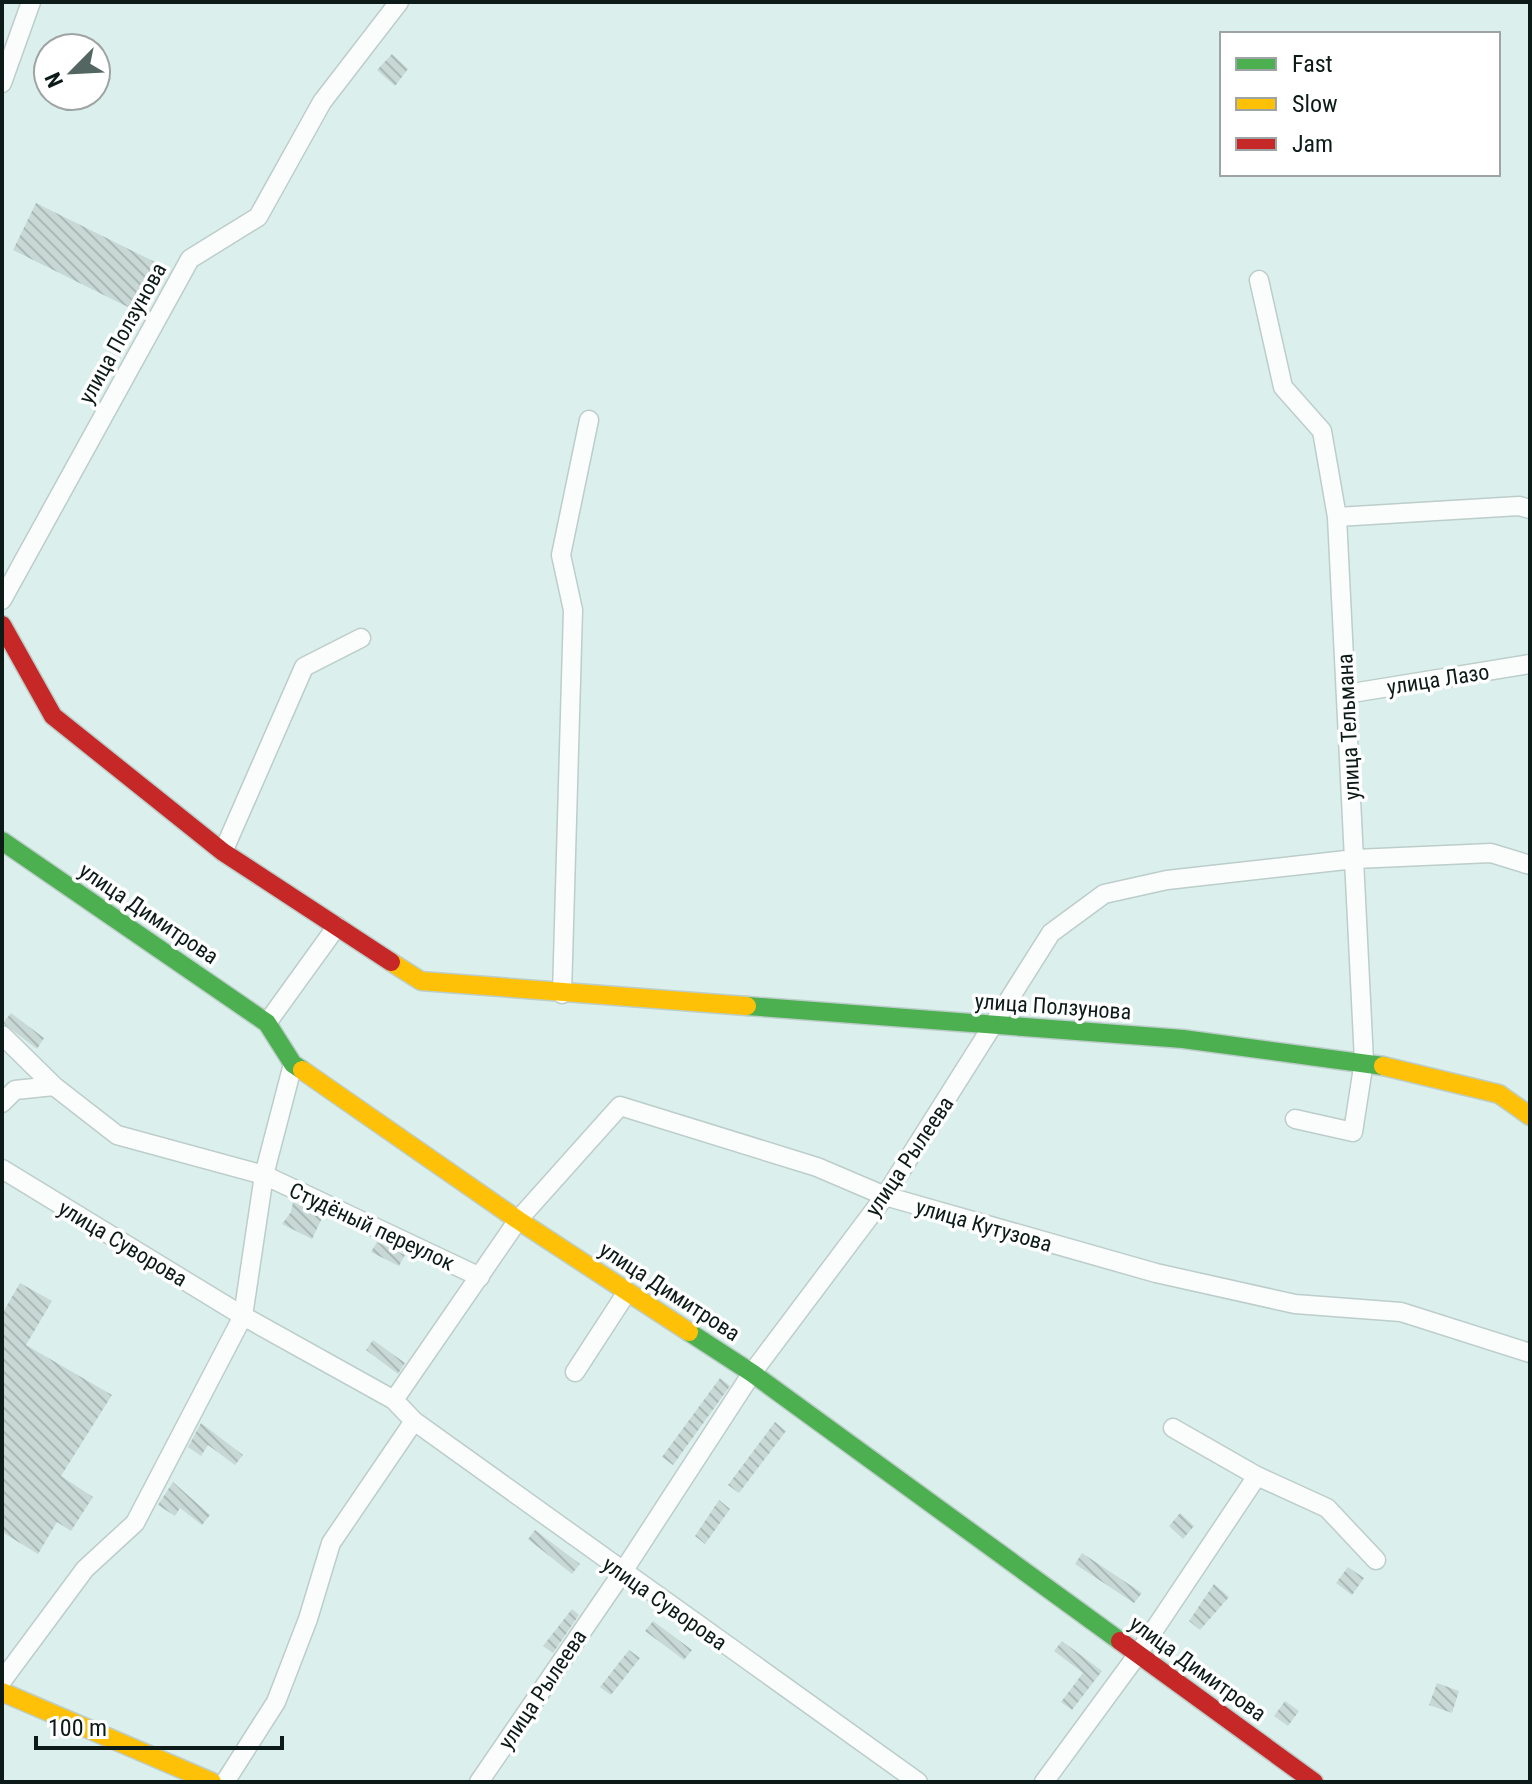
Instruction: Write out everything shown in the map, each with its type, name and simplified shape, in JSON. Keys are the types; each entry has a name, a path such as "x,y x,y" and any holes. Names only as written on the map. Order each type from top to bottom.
{"street":[{"path":"2,83 31,2"},
{"name":"улица Ползунова","path":"2,600 190,259 258,217 322,102 399,2"},
{"name":"улица Тельмана","path":"1259,280 1283,387 1322,431 1337,517 1364,1061 1353,1132 1295,1119"},
{"path":"562,994 573,610 561,555 589,420"},
{"path":"1337,517 1519,506 1530,509"},
{"name":"улица Ползунова","path":"2,625 53,716 223,852 421,981 1183,1039 1364,1061 1499,1094 1530,1116"},
{"path":"223,852 304,667 361,638"},
{"name":"улица Лазо","path":"1346,694 1530,664"},
{"name":"улица Димитрова","path":"2,841 267,1023 293,1064 518,1220 752,1373 1314,1782"},
{"name":"улица Рылеева","path":"479,1782 622,1573 752,1373 885,1196 1051,933 1104,894 1167,880 1355,859 1491,853 1530,865"},
{"path":"267,1023 337,926"},
{"name":"Студёный переулок","path":"2,1035 54,1086 117,1135 264,1175 480,1277"},
{"name":"Студёный переулок","path":"243,1316 264,1175 293,1064"},
{"path":"2,1103 15,1090 54,1086"},
{"name":"улица Кутузова","path":"394,1400 518,1220 620,1106 817,1167 885,1196 1156,1273 1295,1304 1401,1312 1530,1353"},
{"name":"улица Суворова","path":"6,1171 243,1316 394,1400 414,1421 622,1573 918,1782"},
{"path":"575,1372 627,1292"},
{"path":"2,1681 85,1569 135,1523 243,1316"},
{"path":"225,1782 276,1702 308,1619 331,1543 414,1421"},
{"path":"1173,1428 1257,1476 1327,1508 1376,1560"},
{"path":"1044,1782 1138,1654 1257,1476"},
{"path":"2,1692 212,1782"}],"building":[{"path":"392,54 408,69 395,86 377,70"},
{"path":"36,203 165,267 142,314 13,250"},
{"path":"11,1013 44,1038 37,1049 3,1023"},
{"path":"293,1202 323,1216 312,1239 282,1224 291,1212"},
{"path":"377,1242 405,1255 399,1266 371,1252"},
{"path":"20,1283 52,1301 26,1345 112,1395 61,1476 93,1497 71,1531 57,1522 38,1554 2,1532 2,1314"},
{"path":"373,1340 405,1363 398,1374 366,1350"},
{"path":"720,1378 730,1386 673,1465 662,1457"},
{"path":"775,1422 786,1431 739,1493 728,1485"},
{"path":"201,1423 243,1455 235,1465 208,1445 201,1456 188,1447"},
{"path":"173,1482 210,1515 202,1525 180,1508 175,1516 158,1505"},
{"path":"719,1500 730,1509 705,1544 695,1536"},
{"path":"1180,1513 1194,1526 1183,1539 1169,1526"},
{"path":"535,1530 580,1564 572,1574 528,1539"},
{"path":"1082,1553 1142,1593 1134,1603 1075,1564"},
{"path":"1348,1567 1364,1578 1352,1595 1336,1583"},
{"path":"1214,1584 1229,1597 1200,1630 1189,1621"},
{"path":"572,1609 579,1615 553,1653 543,1646"},
{"path":"653,1621 692,1650 684,1660 645,1631"},
{"path":"1062,1641 1102,1671 1072,1710 1061,1702 1083,1673 1054,1651"},
{"path":"629,1650 640,1658 611,1695 600,1687"},
{"path":"1437,1683 1459,1691 1452,1713 1429,1705"},
{"path":"1285,1701 1299,1711 1288,1726 1274,1716"}],"traffic: fast":[{"path":"2,841 267,1023 293,1064 302,1070"},
{"path":"747,1006 1183,1039 1383,1066"},
{"path":"689,1332 752,1373 1120,1641"}],"traffic: slow":[{"path":"391,962 421,981 747,1006"},
{"path":"1383,1066 1499,1094 1530,1116"},
{"path":"302,1070 518,1220 689,1332"},
{"path":"2,1692 212,1782"}],"traffic: jam":[{"path":"2,625 53,716 223,852 391,962"},
{"path":"1120,1641 1314,1782"}]}
